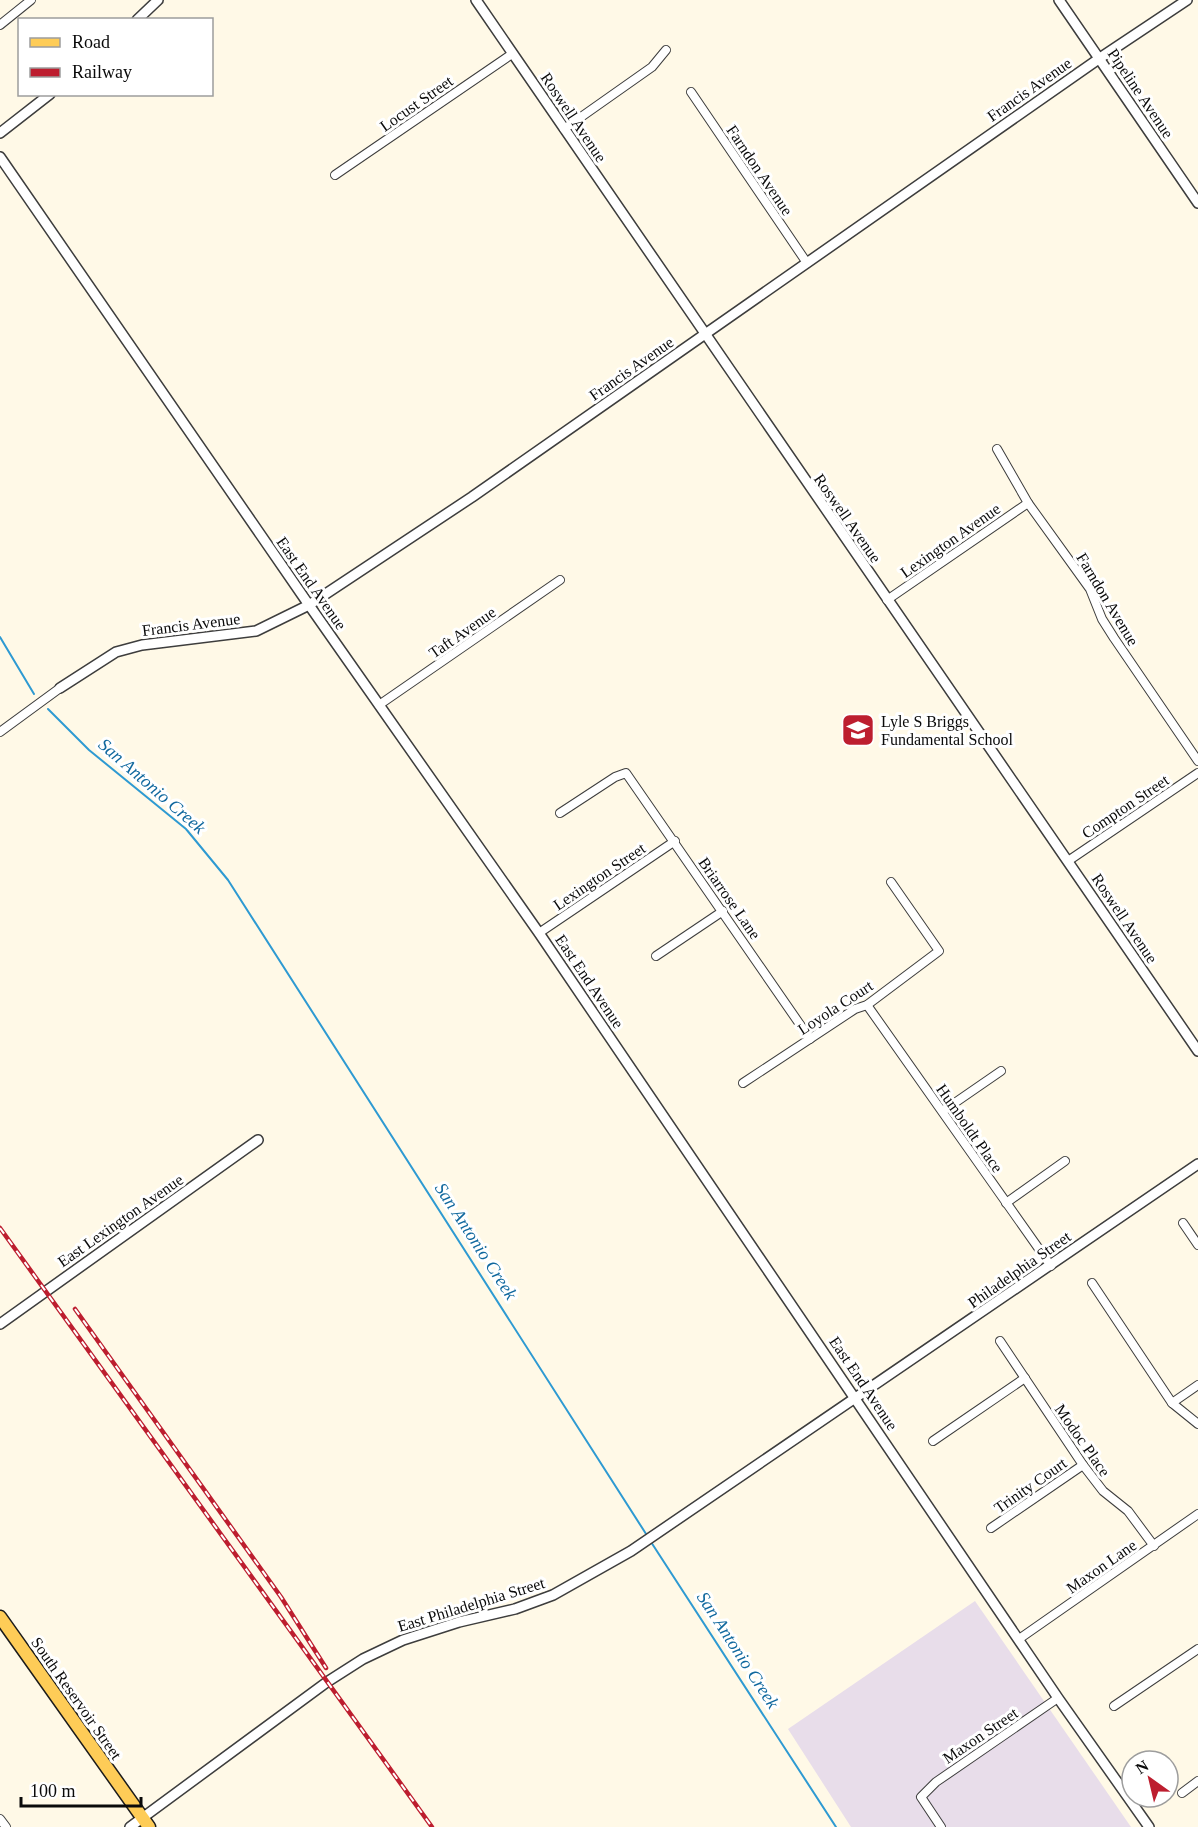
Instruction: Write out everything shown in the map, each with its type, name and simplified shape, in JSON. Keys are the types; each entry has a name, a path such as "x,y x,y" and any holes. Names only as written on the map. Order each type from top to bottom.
{"main road":[{"name":"South Reservoir Street","path":"0,1617 146,1823"}],"street":[{"path":"0,25 31,0"},
{"path":"139,18 158,0"},
{"name":"Roswell Avenue","path":"476,0 1198,1051"},
{"name":"Pipeline Avenue","path":"1059,0 1198,203"},
{"name":"Francis Avenue","path":"60,688 116,652 142,645 256,631 309,605 478,493 1100,58 1187,0"},
{"path":"564,129 652,68 666,50"},
{"name":"Locust Street","path":"335,175 512,54"},
{"name":"Farndon Avenue","path":"691,92 807,262"},
{"path":"0,133 47,96"},
{"name":"East End Avenue","path":"0,157 539,933 1058,1698 1149,1827"},
{"name":"Farndon Avenue","path":"997,449 1028,503 1090,589 1102,619 1114,638 1198,761"},
{"name":"Lexington Avenue","path":"887,600 1028,503"},
{"name":"Taft Avenue","path":"379,705 560,580"},
{"path":"0,732 60,688"},
{"name":"Briarrose Lane","path":"560,813 615,777 626,773 810,1039"},
{"name":"Compton Street","path":"1068,861 1198,773"},
{"name":"Lexington Street","path":"539,933 675,841"},
{"name":"Loyola Court","path":"743,1083 855,1009 867,1005 939,951 891,882"},
{"path":"656,956 723,911"},
{"name":"Humboldt Place","path":"867,1005 1051,1266"},
{"path":"943,1111 1001,1071"},
{"name":"East Lexington Avenue","path":"0,1324 258,1140"},
{"path":"1006,1203 1065,1161"},
{"name":"Philadelphia Street","path":"857,1399 1198,1164"},
{"path":"1183,1223 1198,1245"},
{"path":"1092,1283 1172,1403 1198,1424"},
{"name":"Modoc Place","path":"1000,1341 1083,1465 1103,1491 1128,1511 1154,1546"},
{"path":"933,1441 1025,1378"},
{"path":"1172,1403 1198,1385"},
{"name":"East Philadelphia Street","path":"130,1827 146,1823 327,1682 363,1659 403,1640 459,1622 515,1609 554,1594 588,1577 857,1399"},
{"name":"Trinity Court","path":"991,1528 1083,1465"},
{"name":"Maxon Lane","path":"1019,1639 1198,1514"},
{"path":"1114,1706 1198,1649"},
{"name":"Maxon Street","path":"941,1827 921,1797 936,1782 1058,1698"},
{"path":"1182,1793 1198,1782"},
{"path":"0,1819 6,1827"}],"shaded area":[{"path":"975,1601 1131,1827 851,1827 788,1729"}],"waterway":[{"name":"San Antonio Creek","path":"0,637 34,694"},
{"name":"San Antonio Creek","path":"48,709 89,750 186,829 228,880 648,1537"},
{"name":"San Antonio Creek","path":"651,1542 836,1827"}],"railway":[{"path":"0,1228 432,1827"},
{"path":"75,1309 281,1597 326,1668"}],"place":[{"name":"Lyle S Briggs Fundamental School","path":"858,730"}]}
